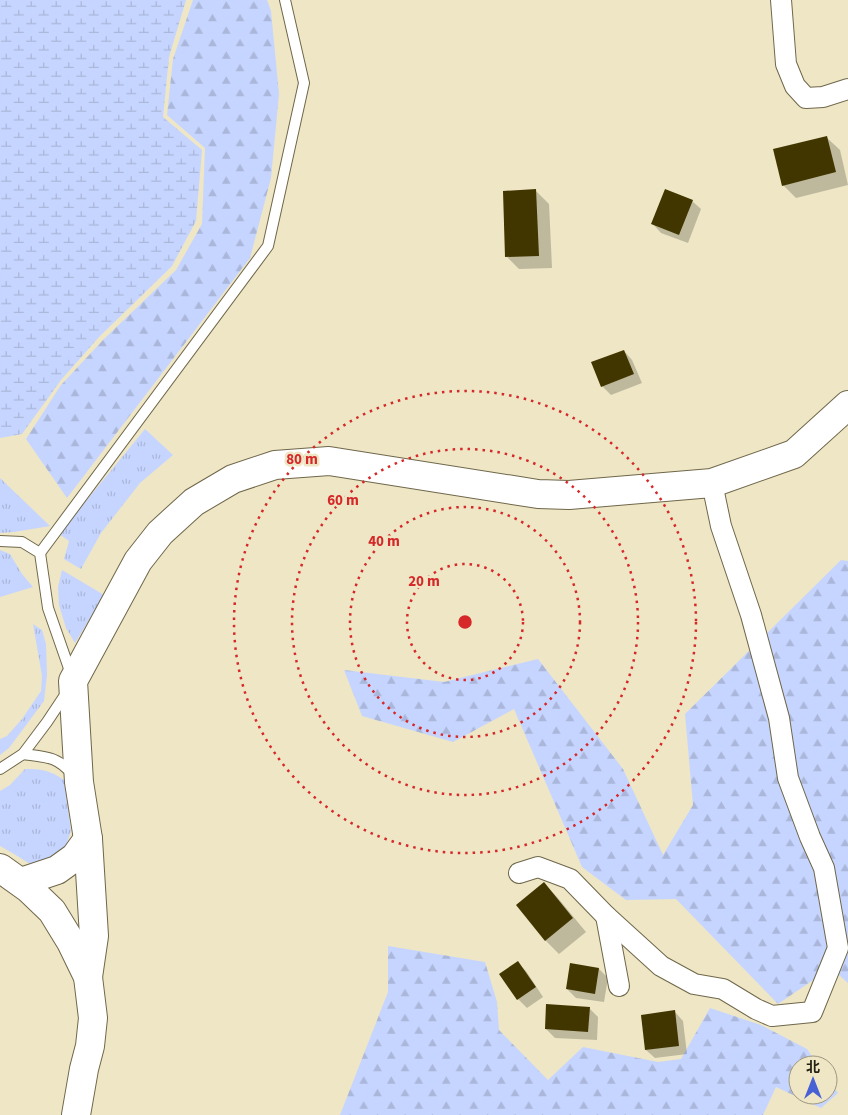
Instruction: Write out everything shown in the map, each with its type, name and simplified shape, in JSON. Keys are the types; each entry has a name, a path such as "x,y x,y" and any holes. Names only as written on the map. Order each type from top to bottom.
{"street":[{"path":"781,0 786,64 795,86 806,98 823,97 848,89"},
{"path":"76,1115 90,1046 93,1018 88,977 94,936 88,839 79,782 73,681 138,561 160,532 194,502 233,479 276,465 328,461 546,494 570,495 712,483 794,454 848,405"},
{"path":"519,873 538,866 570,879 606,916 661,966 694,984 723,989 756,1009 772,1016 812,1012 843,953 824,868 788,778 778,718 751,615 721,526 712,483"},
{"path":"10,875 57,870 75,857 88,839"},
{"path":"10,875 28,888 52,911 72,942 88,977"},
{"path":"606,916 619,986"},
{"path":"59,1115 84,1069"}],"lane":[{"path":"0,769 23,754 48,722 73,681 48,608 40,553 268,246 304,83 285,0"},
{"path":"0,540 22,542 40,553"},
{"path":"23,754 52,758 66,767 79,782"}],"green space":[{"path":"0,0 186,0 169,57 163,117 202,150 196,221 172,266 99,337 61,380 22,434 0,438"},
{"path":"193,0 267,0 271,11 279,94 271,178 250,258 67,498 26,439 61,385 103,340 176,270 202,224 205,148 167,115 173,59"},
{"path":"145,429 173,455 140,483 101,533 81,569 64,559 69,541 59,534"},
{"path":"0,478 50,526 0,533"},
{"path":"0,550 10,554 22,574 33,587 0,597"},
{"path":"841,560 848,561 848,983 831,968 778,1004 676,899 626,900 582,867 514,709 453,742 362,716 344,670 444,682 538,659 623,769 663,855 693,805 685,714"},
{"path":"62,570 104,595 75,643 66,628 59,605 58,587"},
{"path":"33,624 42,630 46,644 47,675 44,701 9,748 0,755 0,739 7,736 22,719 41,691 42,676"},
{"path":"25,769 45,771 64,780 71,831 64,851 35,867 0,846 0,791 10,785"},
{"path":"388,946 485,962 497,1002 499,1030 548,1080 583,1047 658,1062 681,1059 710,1008 761,1025 807,1049 811,1055 788,1055 788,1093 776,1087 763,1115 340,1115 388,992"}],"building":[{"path":"827,136 836,172 782,186 773,149"},
{"path":"536,189 539,256 505,257 503,191"},
{"path":"665,189 693,200 679,235 651,224"},
{"path":"624,350 634,374 601,387 591,362"},
{"path":"544,882 573,918 545,941 516,905"},
{"path":"518,961 536,987 517,1000 499,974"},
{"path":"570,963 599,968 595,994 566,989"},
{"path":"546,1004 590,1007 588,1032 545,1029"},
{"path":"675,1010 679,1046 645,1050 641,1015"}]}
